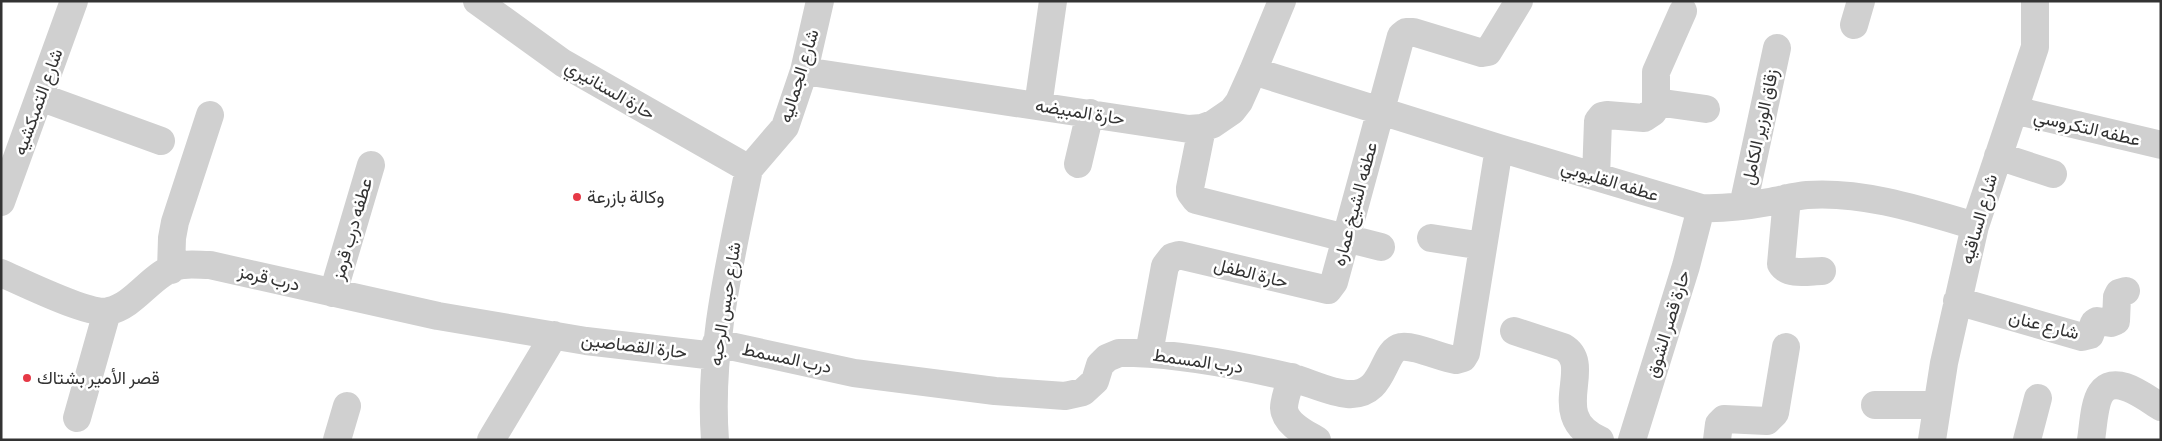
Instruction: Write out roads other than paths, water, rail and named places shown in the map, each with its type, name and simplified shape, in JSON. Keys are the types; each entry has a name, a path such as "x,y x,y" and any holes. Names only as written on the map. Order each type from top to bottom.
{"street":[{"name":"شارع التمبكشيه","path":"1,202 74,1"},
{"name":"حارة السنانيري","path":"477,1 563,63 749,169"},
{"name":"شارع الجماليه","path":"749,169 785,127 804,71 820,1"},
{"path":"1038,106 1053,1"},
{"name":"حارة المبيضه","path":"804,71 1189,129 1202,128 1213,124 1232,111 1239,102 1282,1"},
{"name":"عطفه الشيخ عماره","path":"1322,290 1328,290 1334,282 1401,36 1406,32 1413,32 1482,53 1488,52 1518,1"},
{"name":"شارع الساقيه","path":"1932,440 1957,301 1975,226 2035,47 2035,1"},
{"path":"1596,177 1597,124 1599,119 1607,115 1644,118 1653,112 1656,102 1656,72 1683,11"},
{"name":"زقاق الوزير الكامل","path":"1743,206 1777,48"},
{"name":"عطفه القليوبي","path":"1253,71 1499,148 1701,208 1720,209 1805,195 1831,194 1863,198 1925,211 1975,226"},
{"path":"40,97 161,141"},
{"path":"1656,102 1706,109"},
{"name":"عطفه التكروسي","path":"2014,110 2161,145"},
{"path":"1078,164 1090,113"},
{"path":"171,270 172,238 175,222 210,116"},
{"path":"1202,128 1190,188 1190,192 1196,200 1381,247"},
{"name":"درب المسمط","path":"715,349 854,373 995,391 1065,396 1083,392 1095,381 1100,365 1107,358 1119,353 1149,353 1230,363 1292,377 1348,394 1363,392 1378,382 1391,355 1396,349 1402,347 1456,360 1463,358 1466,353 1499,148"},
{"path":"1998,156 2053,174"},
{"name":"عطفه درب قرمز","path":"333,293 371,165"},
{"name":"شارع حبس الرحبه","path":"715,440 713,408 715,349 749,169"},
{"path":"1787,198 1781,264 1783,268 1790,271 1822,271"},
{"name":"حارة قصر الشوق","path":"1632,440 1686,266 1701,208"},
{"path":"1431,238 1483,246"},
{"name":"حارة الطفل","path":"1149,353 1165,266 1172,257 1179,255 1322,290"},
{"name":"درب قرمز","path":"107,312 121,306 160,276 171,270 182,265 210,265 438,316 554,335"},
{"path":"1,273 84,308 107,312 77,418"},
{"name":"شارع عنان","path":"1957,301 2082,337 2090,334 2094,323 2097,321 2116,322 2117,298 2119,293 2126,291"},
{"path":"1514,331 1564,346 1574,356 1572,406 1574,418 1581,428 1600,440"},
{"path":"491,440 554,335"},
{"name":"حارة القصاصين","path":"554,335 715,349"},
{"path":"1717,440 1719,424 1724,419 1767,421 1772,418 1775,413 1786,347"},
{"path":"1292,377 1284,408 1288,418 1299,430 1317,440"},
{"path":"2091,440 2098,401 2101,392 2108,387 2117,385 2125,387 2161,407"},
{"path":"2027,440 2038,398"},
{"path":"1875,405 1937,406"},
{"path":"337,440 347,406"}],"place":[{"name":"وكالة بازرعة","path":"577,197"},
{"name":"قصر الأمير بشتاك","path":"27,378"}]}
